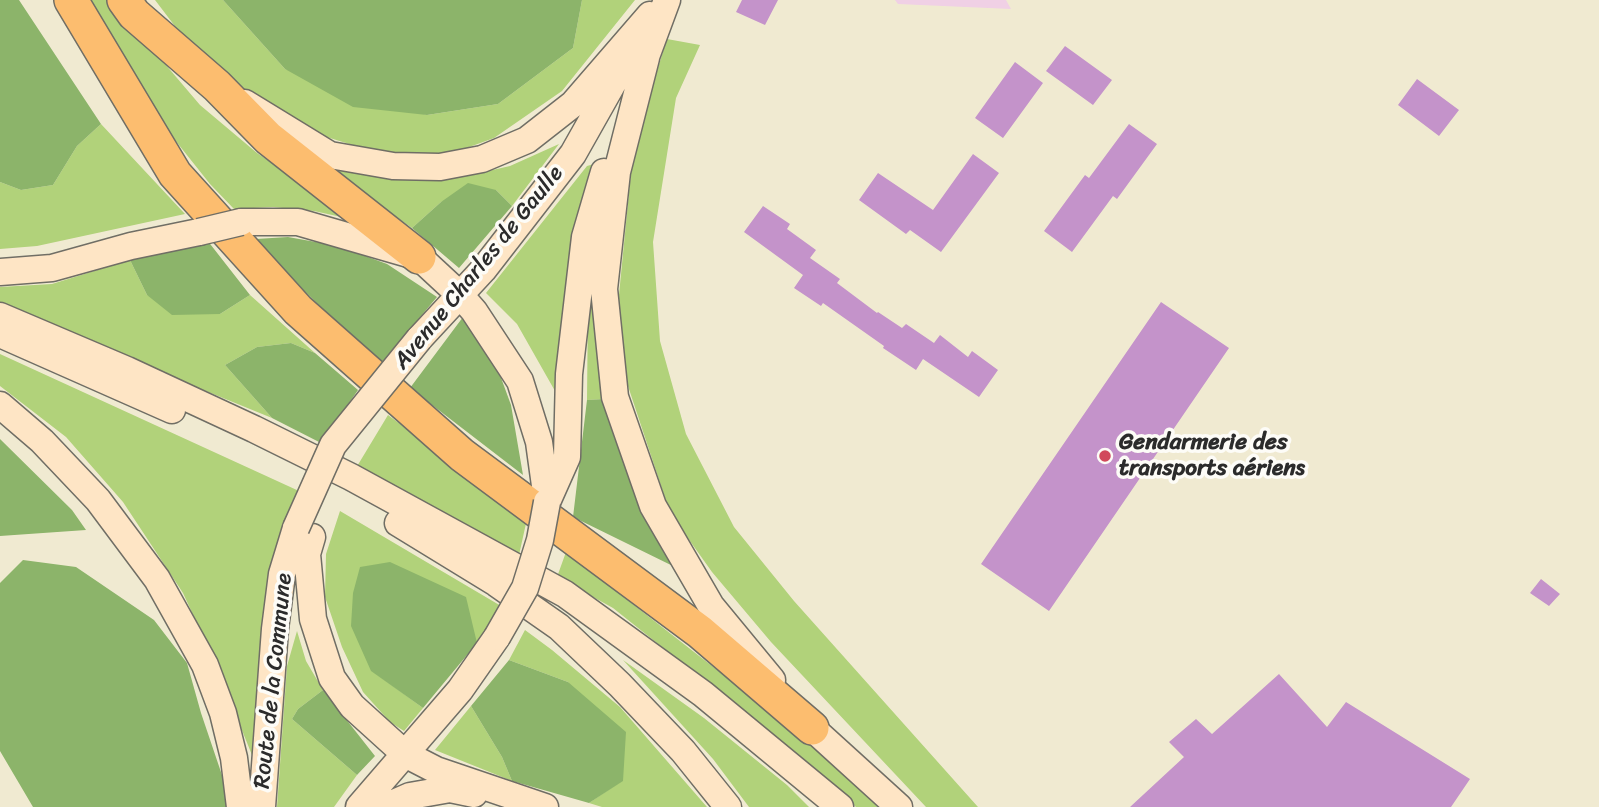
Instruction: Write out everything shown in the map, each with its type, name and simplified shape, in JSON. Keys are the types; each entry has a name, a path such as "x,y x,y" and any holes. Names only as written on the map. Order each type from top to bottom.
{"highway":[{"path":"71,0 175,174 298,310 462,455 700,632 812,728"},
{"path":"124,0 134,15 217,86 268,138 419,257"}],"main road":[{"name":"Avenue Charles de Gaulle","path":"659,5 617,172 604,289 615,397 653,506 711,606 812,728 899,807"},
{"name":"Avenue Charles de Gaulle","path":"217,86 330,155 393,166 440,167 482,159 527,140 573,104 659,5"},
{"name":"Avenue Charles de Gaulle","path":"366,408 419,338 483,270 573,154 659,5"},
{"name":"Avenue Charles de Gaulle","path":"547,502 567,457 569,374 585,237 611,150 646,58"},
{"path":"0,272 52,268 131,246 241,222 298,222 419,257 460,295 496,342 520,381 539,442 547,502 540,540 525,588 496,638 460,690 405,754 380,799"},
{"path":"0,316 127,370 267,435 351,477 565,594 703,694 840,807"},
{"path":"0,334 205,424 295,468 372,508 487,577 559,627 620,685 682,751 728,807"},
{"path":"0,405 42,441 98,500 157,579 205,665 223,713 234,758 240,807"},
{"name":"Route de la Commune","path":"262,807 275,629 282,574 304,533 333,445 366,408"},
{"path":"304,533 313,619 332,678 352,706 405,754 436,771 543,806"},
{"path":"773,751 830,807"},
{"path":"359,807 380,799 450,789 543,806"}],"shaded area":[{"path":"895,0 1006,0 1011,9 898,4"}],"green space":[{"path":"0,0 19,0 101,124 77,146 53,185 21,190 0,182"},
{"path":"88,0 106,0 200,105 257,153 355,220 314,211 273,207 234,209 210,184 167,130"},
{"path":"155,0 223,0 285,69 427,115 498,104 573,48 582,0 635,0 562,91 494,138 439,158 375,152 317,134 234,85 184,38"},
{"path":"223,0 582,0 573,48 498,104 427,115 353,107 285,69"},
{"path":"667,39 700,45 676,98 653,242 660,341 686,434 734,527 794,601 978,807 926,807 771,642 712,572 670,513 628,386 617,315 632,162"},
{"path":"101,124 185,214 37,246 0,249 0,182 21,190 53,185 77,146"},
{"path":"559,144 512,206 496,190 441,202 412,228 296,146 347,169 391,180 462,177 510,166"},
{"path":"594,164 565,289 555,391 517,324 486,293 587,166"},
{"path":"468,183 496,190 512,206 459,268 412,228 441,202"},
{"path":"288,237 338,246 387,264 437,297 380,365 284,271 256,239"},
{"path":"207,240 250,295 220,314 172,315 147,295 130,260"},
{"path":"130,260 147,295 220,314 250,295 315,353 291,343 257,347 225,365 272,418 0,307 0,287 52,284"},
{"path":"597,298 604,399 587,400 588,299"},
{"path":"463,317 493,356 511,405 523,475 410,388"},
{"path":"291,343 315,353 358,390 321,443 272,418 225,365 257,347"},
{"path":"0,354 299,491 254,760 183,593 123,502 66,437 0,386"},
{"path":"604,399 679,569 573,517 587,400"},
{"path":"388,415 527,519 519,555 356,468"},
{"path":"0,439 72,510 86,530 0,536"},
{"path":"340,511 501,606 477,643 371,670 423,708 404,731 390,722 363,692 342,647 325,597 326,554"},
{"path":"566,552 808,741 878,807 856,807 790,749 613,608 557,577"},
{"path":"23,560 76,567 154,620 187,663 225,784 226,807 33,807 0,751 0,583"},
{"path":"390,562 466,597 477,643 423,708 371,671 351,626 353,593 360,567"},
{"path":"525,630 620,707 707,807 602,807 589,803 623,780 568,682 509,660"},
{"path":"297,631 306,661 323,690 298,709 292,719 357,775 334,807 277,807 287,666"},
{"path":"509,660 568,682 626,732 623,781 589,803 512,781 502,757 471,706"},
{"path":"623,660 704,718 787,785 809,807 749,807 713,759"},
{"path":"323,690 375,756 357,775 292,719 298,709"},
{"path":"471,706 502,757 512,781 435,750"}],"building":[{"path":"742,0 778,0 765,25 736,12"},
{"path":"1065,46 1112,80 1093,105 1046,71"},
{"path":"1015,62 1043,83 1003,138 975,118"},
{"path":"1417,79 1459,110 1439,136 1398,105"},
{"path":"1129,124 1157,144 1117,199 1113,196 1072,252 1044,231 1085,175 1089,178"},
{"path":"973,154 999,173 941,252 910,230 906,234 859,200 878,173 933,210"},
{"path":"763,206 790,224 787,229 816,250 810,258 840,279 837,283 877,313 902,328 906,324 934,343 940,335 968,357 972,351 998,370 979,397 923,359 916,370 823,303 821,306 794,288 803,275 744,232"},
{"name":"Gendarmerie des transports aériens","path":"1161,302 1229,348 1049,611 981,564"},
{"path":"1541,579 1560,594 1549,606 1530,593"},
{"path":"1279,674 1327,727 1346,702 1470,779 1451,807 1130,807 1184,757 1169,742 1196,719 1212,734"}],"place":[{"name":"Gendarmerie des transports aériens","path":"1105,456"}]}
